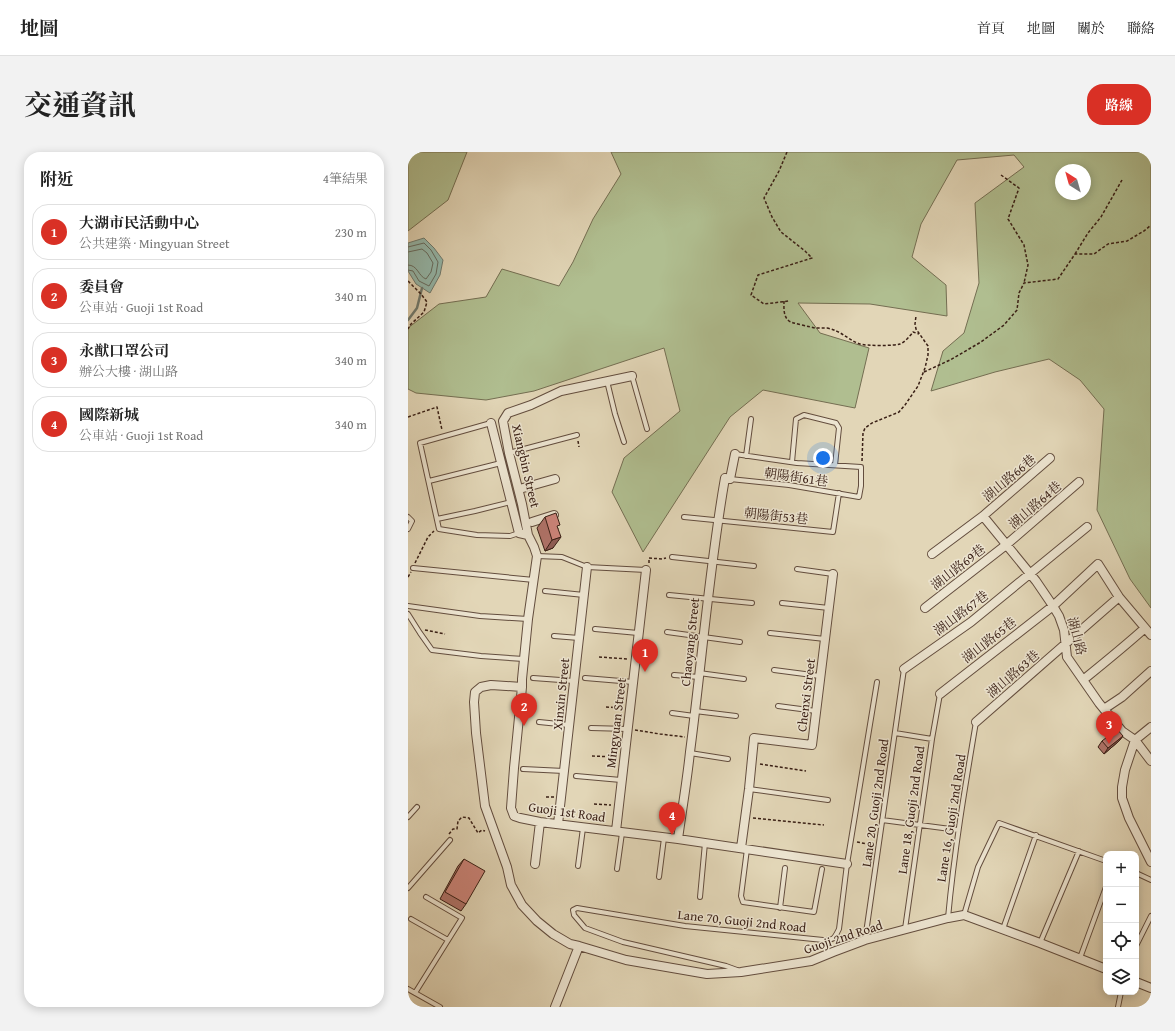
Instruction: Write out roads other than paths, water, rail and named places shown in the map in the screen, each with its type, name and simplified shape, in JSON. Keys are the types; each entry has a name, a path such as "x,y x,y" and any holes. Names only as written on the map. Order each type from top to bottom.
{"street":[{"name":"Xiangbin Street","path":"522,687 528,619 537,556 528,535 503,421 508,413 531,405 561,391 632,376"},
{"name":"Xiangbin Street","path":"491,423 519,533"},
{"name":"Chaoyang Street","path":"678,839 695,713 717,520 725,478 730,479 735,454"},
{"name":"湖山路66巷","path":"932,554 983,516 1050,458"},
{"path":"523,488 555,479"},
{"name":"湖山路64巷","path":"1006,545 1079,482"},
{"path":"532,522 557,514"},
{"name":"湖山路","path":"983,516 1030,574 1059,616 1064,630 1067,657 1104,709 1122,731 1136,740 1151,761"},
{"name":"湖山路67巷","path":"904,669 970,622 1087,527"},
{"path":"519,533 528,535"},
{"name":"湖山路69巷","path":"925,608 1006,545"},
{"name":"湖山路65巷","path":"940,694 1053,606 1098,564 1119,597"},
{"name":"Xinxin Street","path":"558,824 588,566"},
{"name":"Mingyuan Street","path":"619,832 619,805 646,570"},
{"name":"Chenxi Street","path":"744,849 754,738 812,745 833,574"},
{"path":"1119,597 1151,635"},
{"name":"湖山路63巷","path":"976,722 1119,597"},
{"path":"1083,680 1126,646 1145,628"},
{"path":"1104,709 1122,697 1151,671"},
{"path":"522,687 491,685 481,687 475,692 475,722 482,790 485,806 512,885 522,905 537,921 553,934 570,944 579,946 555,1007"},
{"name":"Guoji 1st Road","path":"522,687 511,808 514,816 540,822 678,839 847,864"},
{"path":"1151,727 1136,740 1125,770 1122,787 1122,798 1129,818 1151,862"},
{"path":"535,864 540,822"},
{"name":"Guoji 2nd Road","path":"579,946 626,960 707,974 741,972 811,961 865,940 948,918 964,916 1040,943 1103,968"},
{"path":"1139,983 1151,988"}],"lane":[{"path":"632,376 647,430"},
{"path":"607,381 624,442"},
{"path":"735,454 792,462 835,465 839,428 836,423 804,415 796,419 792,462"},
{"path":"746,456 751,419"},
{"path":"491,423 420,443 439,528 477,535 510,536 519,533"},
{"path":"509,453 577,435"},
{"path":"429,481 501,463"},
{"name":"朝陽街61巷","path":"730,479 789,485 859,497 861,486 861,467 835,465"},
{"name":"朝陽街53巷","path":"684,517 833,532 839,493"},
{"path":"437,519 511,502"},
{"path":"408,516 412,521 408,529"},
{"path":"537,556 562,557 588,566 646,570"},
{"path":"672,557 754,566"},
{"path":"413,568 534,580"},
{"path":"797,569 833,574"},
{"path":"545,591 584,595"},
{"path":"669,595 752,603"},
{"path":"782,603 829,608"},
{"path":"408,606 480,616 528,619"},
{"path":"408,614 432,650 481,656 525,659"},
{"path":"595,629 639,634"},
{"path":"667,632 740,642"},
{"path":"770,634 825,639"},
{"path":"554,636 579,638"},
{"name":"Lane 20, Guoji 2nd Road","path":"865,940 904,669"},
{"path":"774,670 821,676"},
{"path":"674,675 699,675 744,679"},
{"path":"533,678 574,682"},
{"path":"585,678 633,682"},
{"name":"Lane 70, Guoji 2nd Road","path":"741,972 726,966 622,942 585,928 574,915 573,910 577,908 686,926 823,940 832,940 835,938 839,929 847,864 878,682"},
{"name":"Lane 18, Guoji 2nd Road","path":"905,929 919,825 940,694"},
{"path":"778,706 817,711"},
{"path":"672,713 736,716"},
{"path":"539,722 570,725"},
{"name":"Lane 16, Guoji 2nd Road","path":"948,918 958,830 976,722"},
{"path":"591,728 628,729"},
{"path":"895,733 932,739"},
{"path":"690,753 728,759"},
{"path":"523,769 564,771"},
{"path":"576,776 622,780"},
{"path":"749,789 828,800"},
{"path":"408,817 417,807"},
{"path":"882,820 958,830"},
{"path":"964,916 978,867 999,823 1103,860"},
{"path":"578,866 583,827"},
{"path":"616,869 619,832"},
{"path":"1002,930 1036,835"},
{"path":"659,878 664,838"},
{"path":"408,888 450,840"},
{"path":"700,897 705,843"},
{"path":"744,849 740,896 743,902 814,912 822,869"},
{"path":"1040,943 1079,851"},
{"path":"780,908 785,868"},
{"path":"1139,874 1151,880"},
{"path":"1080,958 1103,895"},
{"path":"415,993 462,918 426,896"},
{"path":"1139,940 1151,916"},
{"path":"412,919 448,940"},
{"path":"408,989 440,1007"},
{"path":"1118,1007 1120,995"}],"water":[{"path":"424,238 443,260 440,275 430,293 416,284 408,271 408,243"}],"waterway":[{"path":"408,320 417,308 422,288"}],"place":[{"name":"大湖市民活動中心","path":"645,672"},
{"name":"委員會","path":"524,726"},
{"name":"永猷口罩公司","path":"1109,744"},
{"name":"國際新城","path":"672,835"}]}
